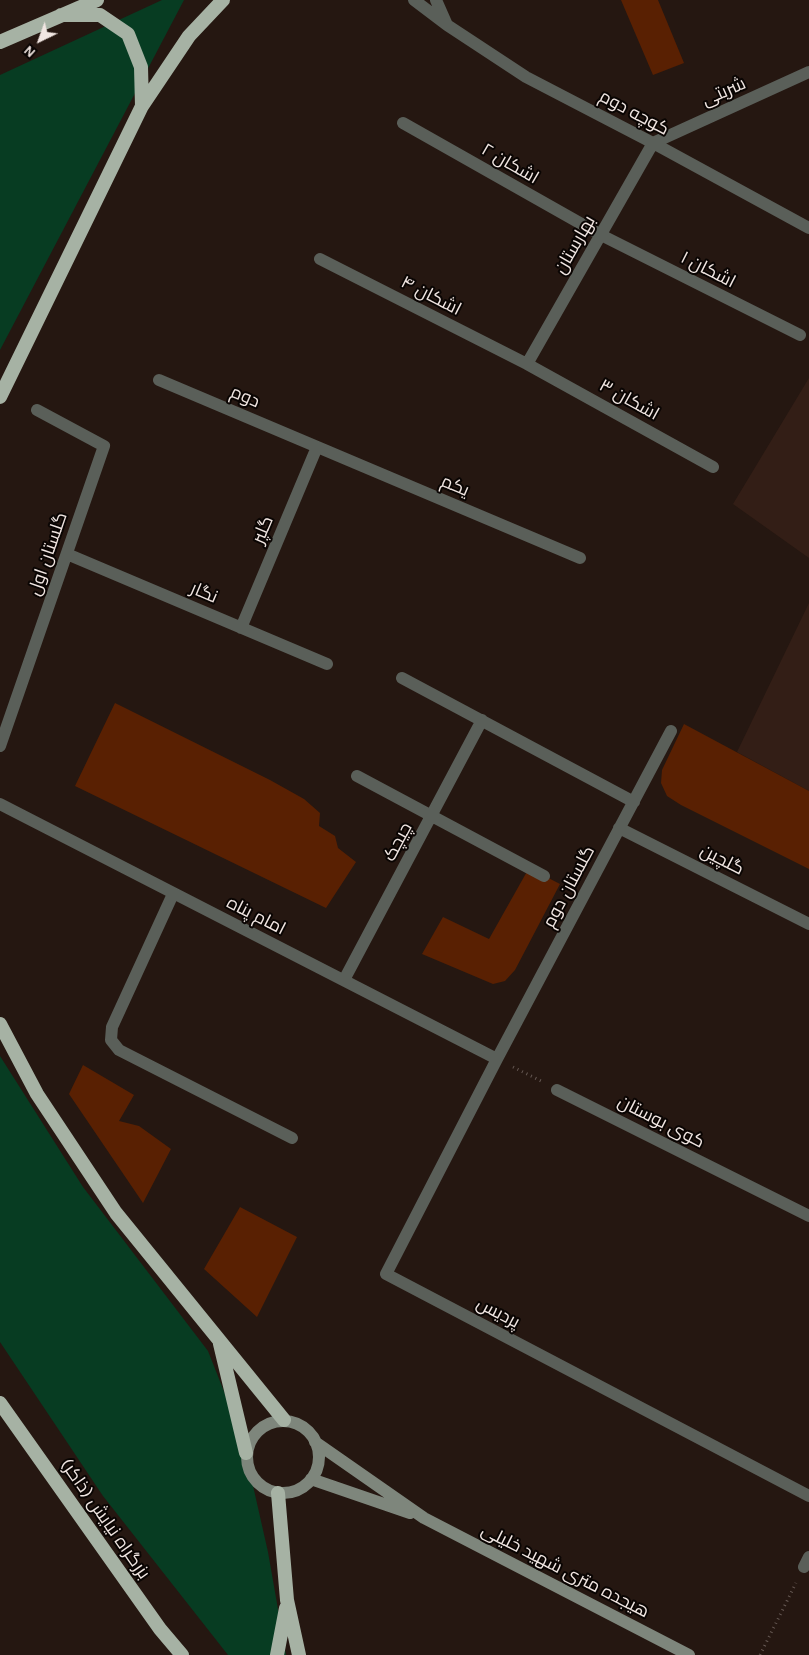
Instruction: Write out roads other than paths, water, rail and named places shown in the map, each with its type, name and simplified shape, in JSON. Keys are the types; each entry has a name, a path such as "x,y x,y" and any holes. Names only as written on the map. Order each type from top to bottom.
{"highway":[{"path":"0,42 97,0"},
{"path":"0,397 142,106 189,36 222,0"},
{"path":"61,15 100,16 128,34 141,67 142,106"},
{"path":"0,1024 37,1094 116,1213 284,1420"},
{"path":"219,1339 246,1452"},
{"name":"بزرگراه نیایش (ذاکر)","path":"0,1403 160,1629 182,1655"},
{"path":"278,1493 287,1600 299,1655"},
{"path":"277,1655 287,1600"}],"main road":[{"path":"284,1420 300,1425 307,1430 315,1442 319,1455 317,1468 311,1479 302,1488 278,1493 260,1486 249,1471 246,1452 250,1440 259,1429 271,1422 284,1420"},
{"name":"هیجده متری شهید خلیلی","path":"315,1442 424,1518 689,1655"},
{"name":"هیجده متری شهید خلیلی","path":"311,1479 424,1518"}],"street":[{"name":"کوچه دوم","path":"414,0 447,25 526,77 654,143 809,228"},
{"path":"436,0 447,25"},
{"name":"شربتی","path":"654,143 809,72"},
{"name":"اشکان ۲","path":"403,123 601,235"},
{"name":"بهارستان","path":"527,364 654,143"},
{"name":"اشکان ۱","path":"601,235 800,335"},
{"name":"اشکان ۴","path":"320,259 527,364"},
{"name":"اشکان ۳","path":"527,364 713,467"},
{"name":"دوم","path":"159,380 317,447"},
{"name":"گلستان اول","path":"0,746 104,446 37,410"},
{"name":"یکم","path":"317,447 580,558"},
{"name":"گلپر","path":"240,628 317,447"},
{"name":"نگار","path":"66,554 327,664"},
{"path":"402,678 634,802"},
{"name":"چیچک","path":"344,980 482,720"},
{"name":"گلستان دوم","path":"497,1059 671,731"},
{"path":"357,776 544,876"},
{"name":"امام پناه","path":"0,804 497,1059"},
{"name":"گلچین","path":"619,828 809,924"},
{"path":"173,894 112,1027 111,1040 119,1050 292,1138"},
{"name":"پردیس","path":"497,1059 386,1274 809,1496"},
{"name":"کوی بوستان","path":"557,1090 809,1216"}]}
